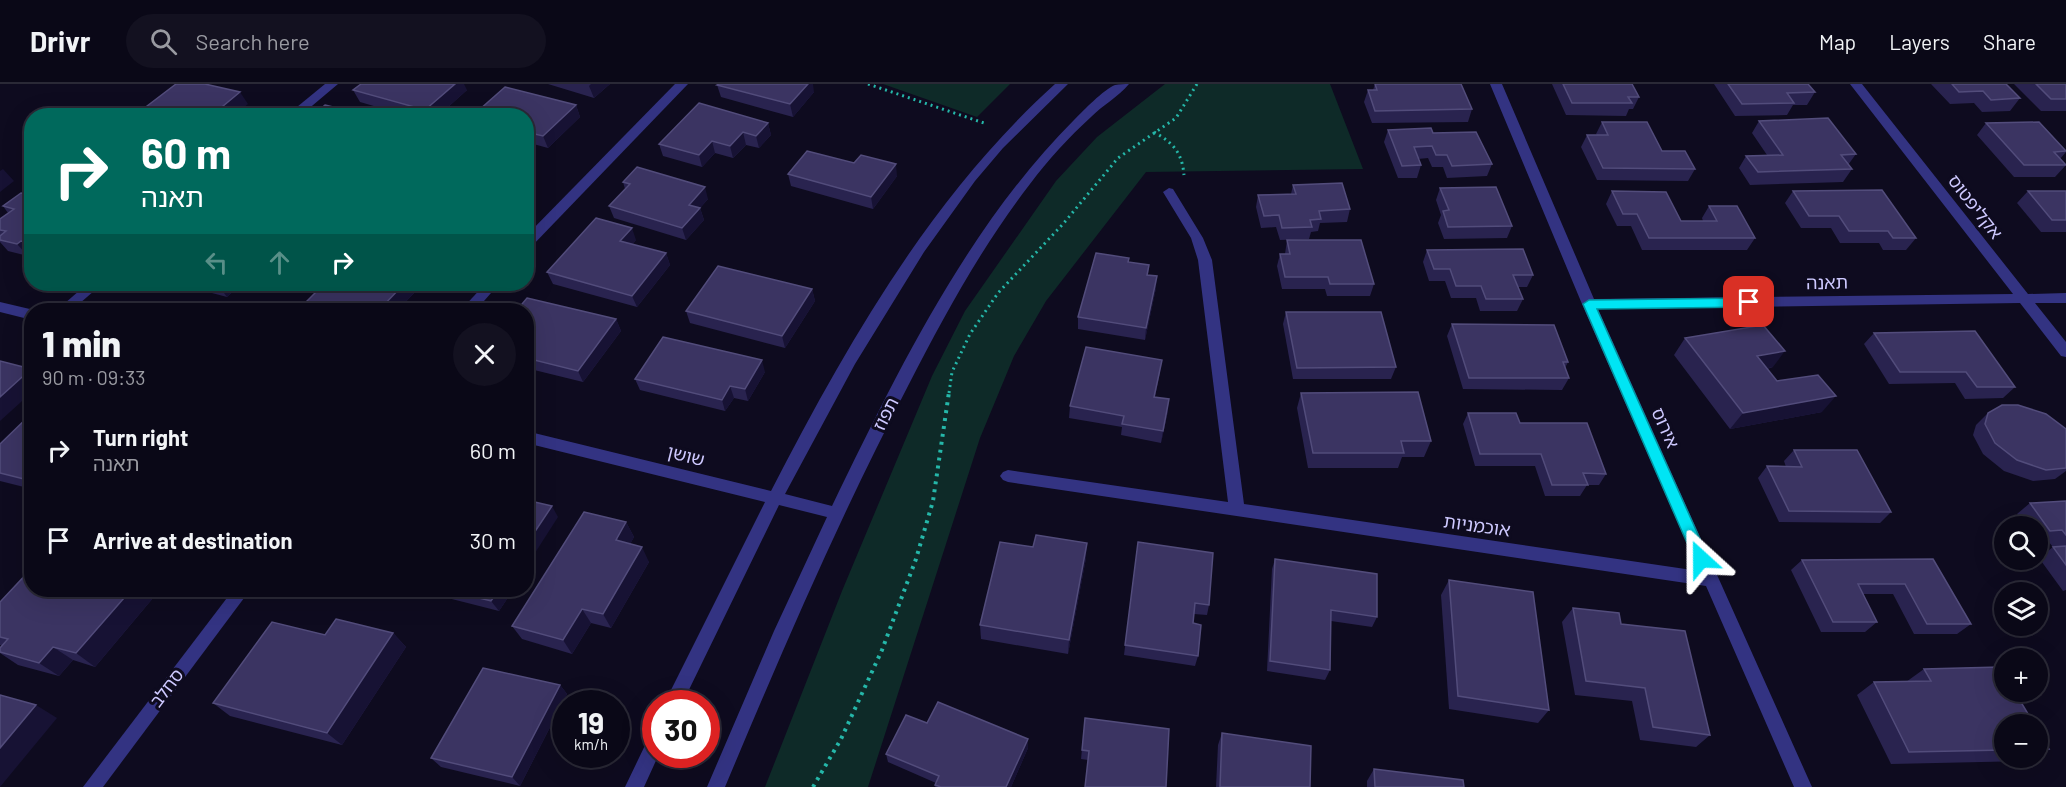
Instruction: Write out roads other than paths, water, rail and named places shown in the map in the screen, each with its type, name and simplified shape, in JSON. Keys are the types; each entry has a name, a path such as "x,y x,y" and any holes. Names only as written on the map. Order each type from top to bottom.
{"street":[{"path":"302,108 332,84"},
{"path":"534,235 616,148 682,84"},
{"path":"680,690 775,498 831,394 900,277 969,179 1010,132 1062,84"},
{"name":"תפוז","path":"716,787 836,513 921,347 984,240 1016,194 1081,120 1123,84"},
{"name":"אירוס","path":"1496,84 1589,304 1803,787"},
{"name":"אקליפטוס","path":"1856,84 2066,352"},
{"path":"1169,192 1197,238 1205,260 1237,510"},
{"path":"72,303 87,291"},
{"path":"474,303 486,291"},
{"name":"תאנה","path":"1589,304 2066,298"},
{"path":"0,307 24,313"},
{"name":"שושן","path":"534,439 836,513"},
{"name":"אוכמניות","path":"1008,476 1711,580"},
{"name":"סחלב","path":"92,787 237,597"},
{"path":"634,787 643,768"}]}
